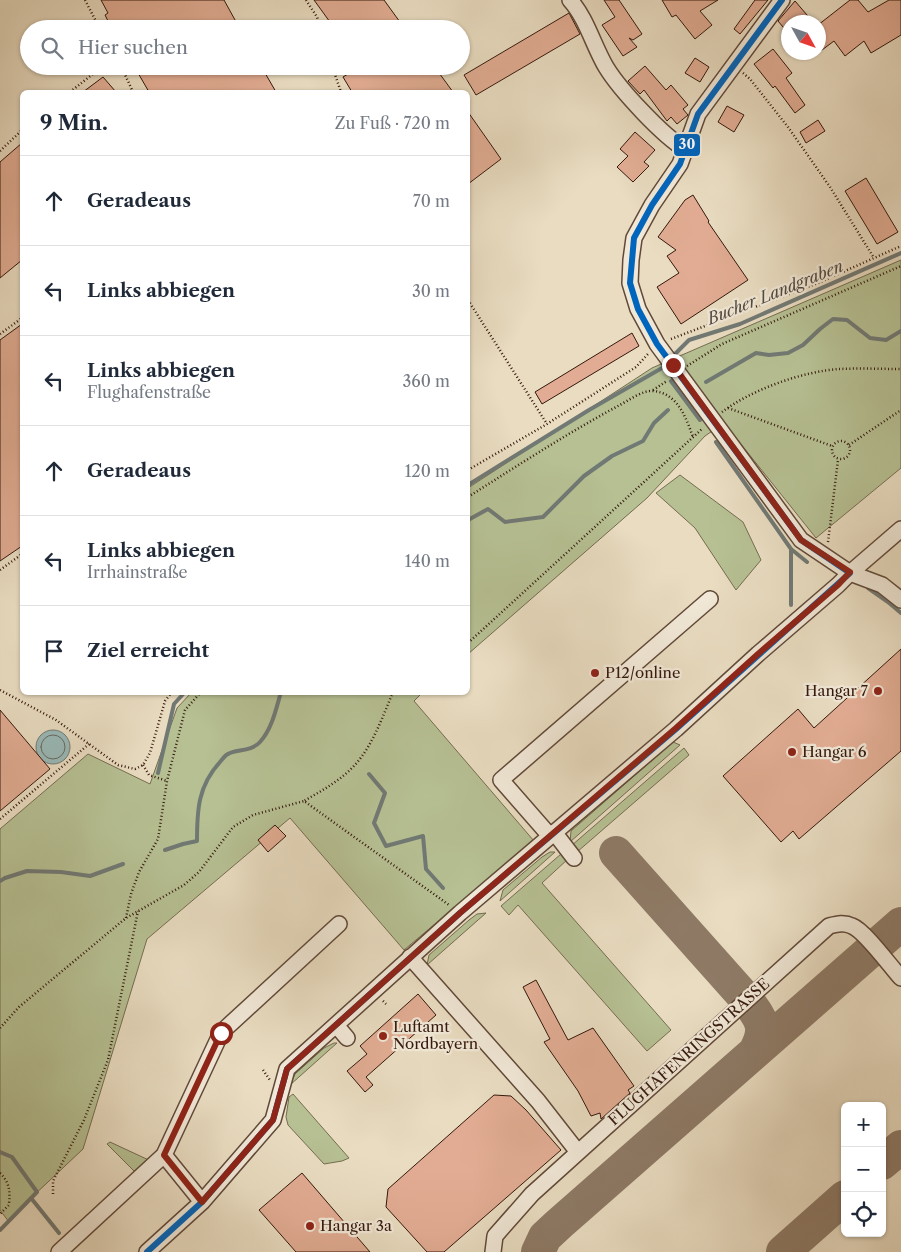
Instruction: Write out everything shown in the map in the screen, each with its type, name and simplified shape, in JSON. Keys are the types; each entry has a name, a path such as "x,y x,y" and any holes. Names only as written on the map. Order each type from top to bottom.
{"street":[{"path":"570,0 580,13 606,67 625,92 675,143 685,150"},
{"path":"781,0 698,114 680,164 652,205 634,238 630,283 638,309 660,348 801,540 850,572 882,585 901,600"},
{"path":"147,1252 202,1202 273,1120 287,1069 460,913 676,728 838,585 850,572 901,529"},
{"path":"574,858 501,780 710,599"},
{"name":"FLUGHAFENRINGSTRASSE","path":"492,1252 495,1236 532,1194 577,1151 829,926 842,923 852,926 862,933 901,978"},
{"path":"59,1252 164,1155 221,1033 339,924"},
{"path":"410,958 538,1101 577,1151"},
{"path":"336,1025 347,1038"},
{"path":"164,1155 202,1202"}],"path":[{"path":"85,0 95,20"},
{"path":"306,0 318,20"},
{"path":"733,64 750,79 788,127 830,187 874,258"},
{"path":"73,90 92,75"},
{"path":"125,75 132,90"},
{"path":"335,75 340,90"},
{"path":"0,151 20,132"},
{"path":"470,469 547,424 636,367 660,348 818,283 901,246"},
{"path":"470,496 582,425 640,395 652,391 676,369 722,344 901,266"},
{"path":"470,303 547,424"},
{"path":"0,334 20,319"},
{"path":"470,641 693,437 728,408 771,385 803,376 838,369 901,369"},
{"path":"652,391 669,396 679,406 693,437"},
{"path":"728,408 832,446"},
{"path":"849,446 901,410"},
{"path":"832,446 837,442 844,441 849,446 850,453 846,458 838,460"},
{"path":"832,446 832,454 838,460"},
{"path":"826,557 838,460"},
{"path":"0,570 20,555"},
{"path":"0,690 56,720 118,765 135,769 143,765 150,753 165,701 170,695"},
{"path":"126,918 131,894 139,872 158,839 167,781 185,710 198,695"},
{"path":"0,1028 19,1007 126,918 184,885 194,876 233,827 253,815 304,801 332,785 353,768 367,748 392,695"},
{"path":"0,819 89,744"},
{"path":"143,765 149,775 167,781"},
{"path":"304,801 460,913"},
{"path":"53,1194 53,1181 84,1120 108,1060 138,911"},
{"path":"383,1000 386,1004"},
{"path":"0,1173 6,1179 10,1190 9,1205 0,1214"}],"green space":[{"path":"901,260 901,468 816,538 724,423 705,436 647,498 470,652 470,487 652,368"},
{"path":"680,475 743,522 761,560 736,590 695,528 656,493"},
{"path":"189,695 420,695 414,701 534,841 404,950 290,818 147,939 83,1149 31,1198 9,1222 0,1210 0,829 88,754 150,784 177,708"},
{"path":"673,742 680,745 570,842 571,831"},
{"path":"684,748 689,755 577,852 571,846"},
{"path":"550,852 555,852 500,901 503,890"},
{"path":"561,854 568,859 542,883 671,1030 647,1051 518,905 509,915 501,906"},
{"path":"486,913 427,965 429,955 477,914"},
{"path":"337,1043 290,1085 295,1074 324,1048"},
{"path":"293,1094 349,1158 324,1164 288,1125 286,1117 289,1097"},
{"path":"110,1142 153,1162 138,1175 107,1144"}],"water":[{"path":"53,730 65,735 70,747 65,759 53,764 41,759 36,747 41,735"}],"building":[{"path":"101,0 224,0 235,20 108,20 105,15 108,13"},
{"path":"314,0 384,0 398,20 328,20"},
{"path":"604,0 619,0 642,34 633,40 629,38 637,47 623,56 602,25 615,17"},
{"path":"662,0 718,0 700,11 712,25 695,39 676,15 672,17"},
{"path":"755,0 768,0 740,34 734,29"},
{"path":"850,0 858,0 868,12 889,0 901,0 901,35 871,53 864,41 845,56 834,41 826,47 826,19"},
{"path":"795,1 807,15 783,15"},
{"path":"569,13 580,34 476,95 464,75 470,75 470,71"},
{"path":"773,49 792,73 786,78 805,105 795,113 775,86 773,88 754,64"},
{"path":"695,58 709,67 700,82 685,73"},
{"path":"645,66 666,90 671,85 688,105 683,109 688,115 677,124 671,117 667,121 644,90 640,94 628,81"},
{"path":"139,75 266,75 275,90 148,90"},
{"path":"346,75 441,75 452,90 351,90 343,77"},
{"path":"103,77 114,90 86,90"},
{"path":"727,106 744,115 734,132 718,122"},
{"path":"470,115 501,159 470,182"},
{"path":"818,120 825,131 806,143 800,132"},
{"path":"635,132 655,150 644,162 649,166 633,182 617,167 628,156 620,149"},
{"path":"20,145 20,262 0,278 0,162"},
{"path":"866,178 898,232 877,244 845,191"},
{"path":"693,195 708,222 748,280 681,324 657,287 679,273 667,256 676,250 658,237 685,200"},
{"path":"20,325 20,547 0,561 0,340"},
{"path":"632,333 639,346 542,404 535,392"},
{"name":"Hangar 6","path":"901,649 901,751 799,839 793,831 781,842 723,776 798,709 814,728"},
{"path":"0,710 50,769 0,811"},
{"path":"275,825 286,836 268,852 258,840"},
{"path":"536,980 568,1040 593,1028 634,1086 628,1090 630,1093 601,1119 600,1113 591,1116 578,1091 544,1042 550,1039 523,987"},
{"path":"418,994 436,1015 366,1077 373,1085 365,1092 347,1071 367,1054 360,1046"},
{"path":"494,1095 511,1096 561,1150 444,1252 427,1252 386,1207 388,1189"},
{"name":"Hangar 3a","path":"302,1173 370,1252 296,1252 259,1210"}],"waterway":[{"name":"Bucher Landgraben","path":"671,358 689,340 740,324 901,253"},
{"path":"706,382 756,353 769,355 788,353 803,345 833,319 847,320 870,338 886,340 901,331"},
{"path":"470,484 589,410 662,368 666,363"},
{"path":"671,381 700,420"},
{"path":"470,519 488,509 505,522 543,517 584,476 612,456 643,441 654,423 668,410"},
{"path":"716,442 791,549 791,605"},
{"path":"791,549 807,562"},
{"path":"868,588 901,613"},
{"path":"158,773 174,704 182,695"},
{"path":"165,850 197,841 198,809 207,780 231,752 248,749 260,742 271,725 280,695"},
{"path":"369,774 385,793 374,823 386,846 423,836 426,869 443,888"},
{"path":"0,881 27,871 61,872 90,876 123,864"},
{"name":"Bucher Landgraben","path":"0,1152 12,1157 37,1192 0,1230"},
{"path":"31,1198 59,1233"}],"taxiway":[{"path":"616,853 752,1007 759,1018 762,1029 762,1035 756,1050"},
{"path":"538,1252 545,1237 559,1224 901,924"},
{"path":"886,1160 901,1147"},
{"path":"783,1252 841,1201"}],"transit line":[{"name":"30","path":"782,0 698,114 680,164 652,205 634,238 630,283 638,309 657,344 801,540 850,573"},
{"name":"30","path":"147,1252 202,1202 273,1120 287,1069 460,913 676,729 850,573"}],"place":[{"name":"P12/online","path":"595,673"},
{"name":"Hangar 7","path":"878,691"},
{"name":"Hangar 6","path":"792,752"},
{"name":"Luftamt Nordbayern","path":"383,1036"},
{"name":"Hangar 3a","path":"310,1226"}],"route":[{"path":"221,1033 164,1155 202,1202 273,1120 287,1069 460,913 676,728 838,585 850,572 801,540 673,365"}]}
